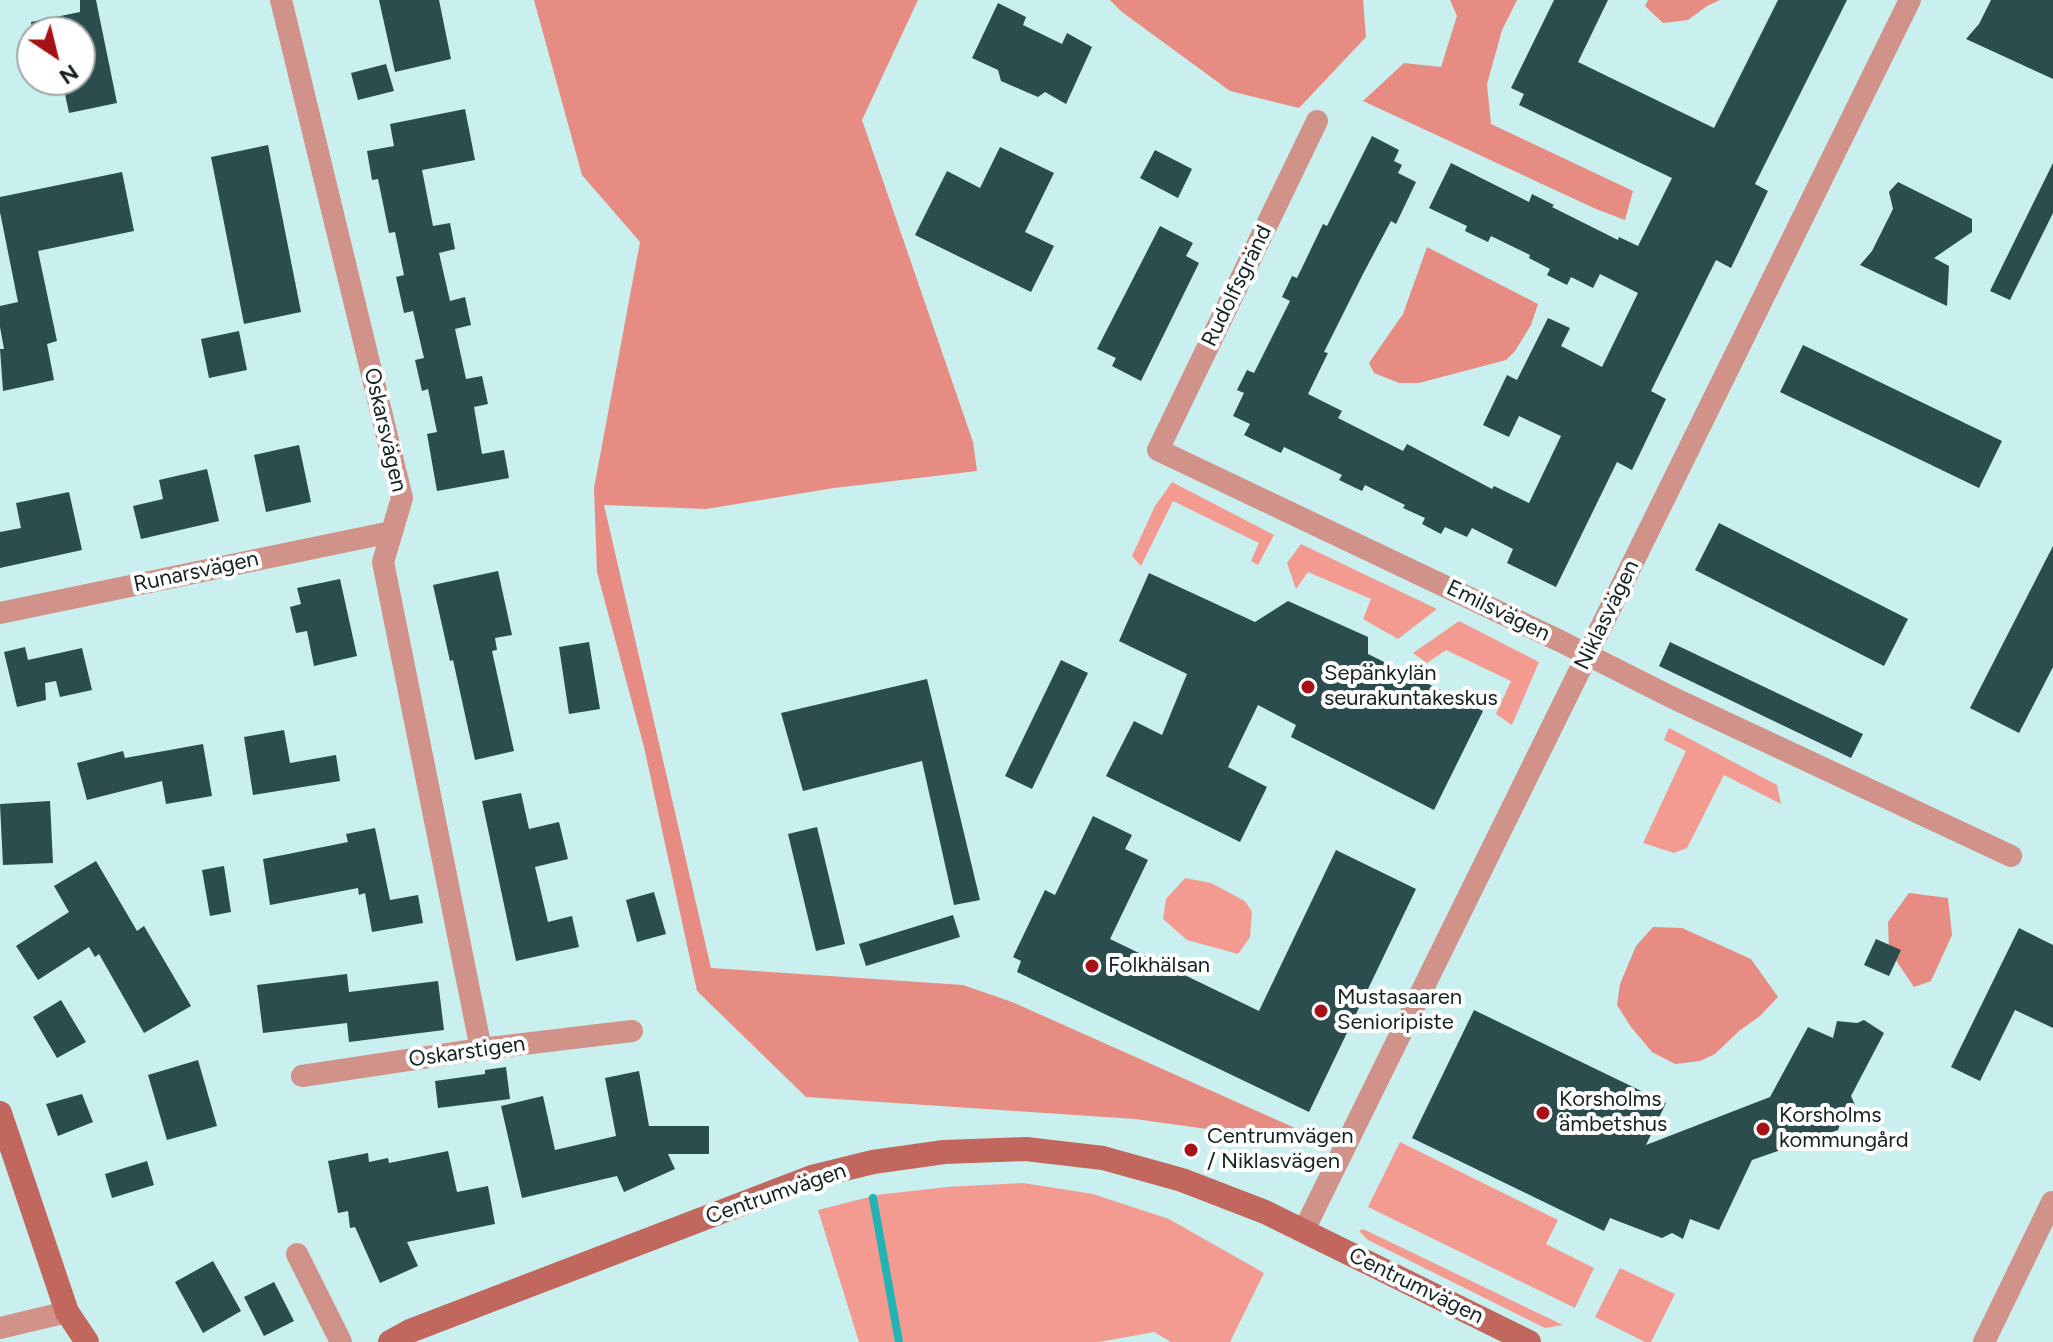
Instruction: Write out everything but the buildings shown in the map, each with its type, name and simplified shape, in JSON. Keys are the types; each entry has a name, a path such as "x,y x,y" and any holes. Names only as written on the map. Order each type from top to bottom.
{"main road":[{"path":"0,1113 67,1312 87,1342"},
{"name":"Centrumvägen","path":"390,1342 425,1325 812,1177 873,1162 944,1152 1026,1149 1103,1158 1182,1180 1304,1230 1529,1342"}],"street":[{"name":"Oskarsvägen","path":"281,0 402,498 383,562 481,1049"},
{"name":"Niklasvägen","path":"1304,1230 1910,0"},
{"name":"Rudolfsgränd","path":"1158,450 1317,121"},
{"name":"Emilsvägen","path":"1158,450 1671,697 2011,856"},
{"name":"Runarsvägen","path":"0,613 391,532"},
{"name":"Oskarstigen","path":"302,1076 481,1049 632,1031"},
{"path":"1984,1342 2052,1202"},
{"path":"297,1254 341,1342"},
{"path":"0,1328 67,1312"}],"shaded area":[{"path":"534,0 918,0 862,120 973,442 977,471 834,488 706,509 604,505 711,968 963,985 1012,1002 1295,1128 1286,1140 1135,1119 806,1097 697,991 644,747 597,572 594,488 640,242 582,175"},
{"path":"1110,0 1363,0 1366,37 1299,108 1230,91"},
{"path":"1450,0 1517,0 1502,30 1487,84 1491,124 1633,191 1625,220 1363,101 1404,63 1441,67 1457,16"},
{"path":"1648,0 1720,0 1688,20 1663,23 1645,6"},
{"path":"1427,247 1538,304 1531,325 1506,360 1419,383 1399,383 1374,373 1369,363 1403,314"},
{"path":"1172,482 1274,535 1258,565 1251,561 1259,543 1173,501 1141,566 1132,556 1155,506"},
{"path":"1301,544 1437,609 1398,639 1363,619 1371,599 1308,572 1296,589 1287,563"},
{"path":"1459,621 1539,662 1512,725 1496,714 1511,681 1446,650 1427,663 1413,653"},
{"path":"1669,728 1777,785 1781,804 1724,775 1687,848 1674,853 1643,843 1686,751 1664,740"},
{"path":"1185,878 1211,883 1245,901 1252,912 1250,937 1238,954 1187,940 1163,919 1166,899"},
{"path":"1909,893 1948,898 1952,935 1931,981 1914,987 1889,950 1888,922"},
{"path":"1653,927 1682,928 1751,959 1778,997 1715,1054 1700,1061 1675,1064 1652,1052 1617,1005 1620,984 1636,946"},
{"path":"1400,1142 1558,1220 1546,1244 1594,1268 1575,1308 1368,1207"},
{"path":"1023,1183 1093,1194 1169,1219 1264,1273 1230,1342 1171,1342 1154,1332 1099,1342 859,1342 818,1210 877,1195"},
{"path":"1363,1229 1563,1325 1545,1328 1368,1240 1359,1231"},
{"path":"1620,1268 1675,1294 1651,1342 1645,1342 1595,1317"}],"waterway":[{"path":"873,1198 899,1342"}],"place":[{"name":"Sepänkylän seurakuntakeskus","path":"1308,687"},
{"name":"Folkhälsan","path":"1092,966"},
{"name":"Mustasaaren Senioripiste","path":"1321,1011"},
{"name":"Korsholms ämbetshus","path":"1543,1113"},
{"name":"Korsholms kommungård","path":"1763,1129"},
{"name":"Centrumvägen / Niklasvägen","path":"1191,1150"}]}
